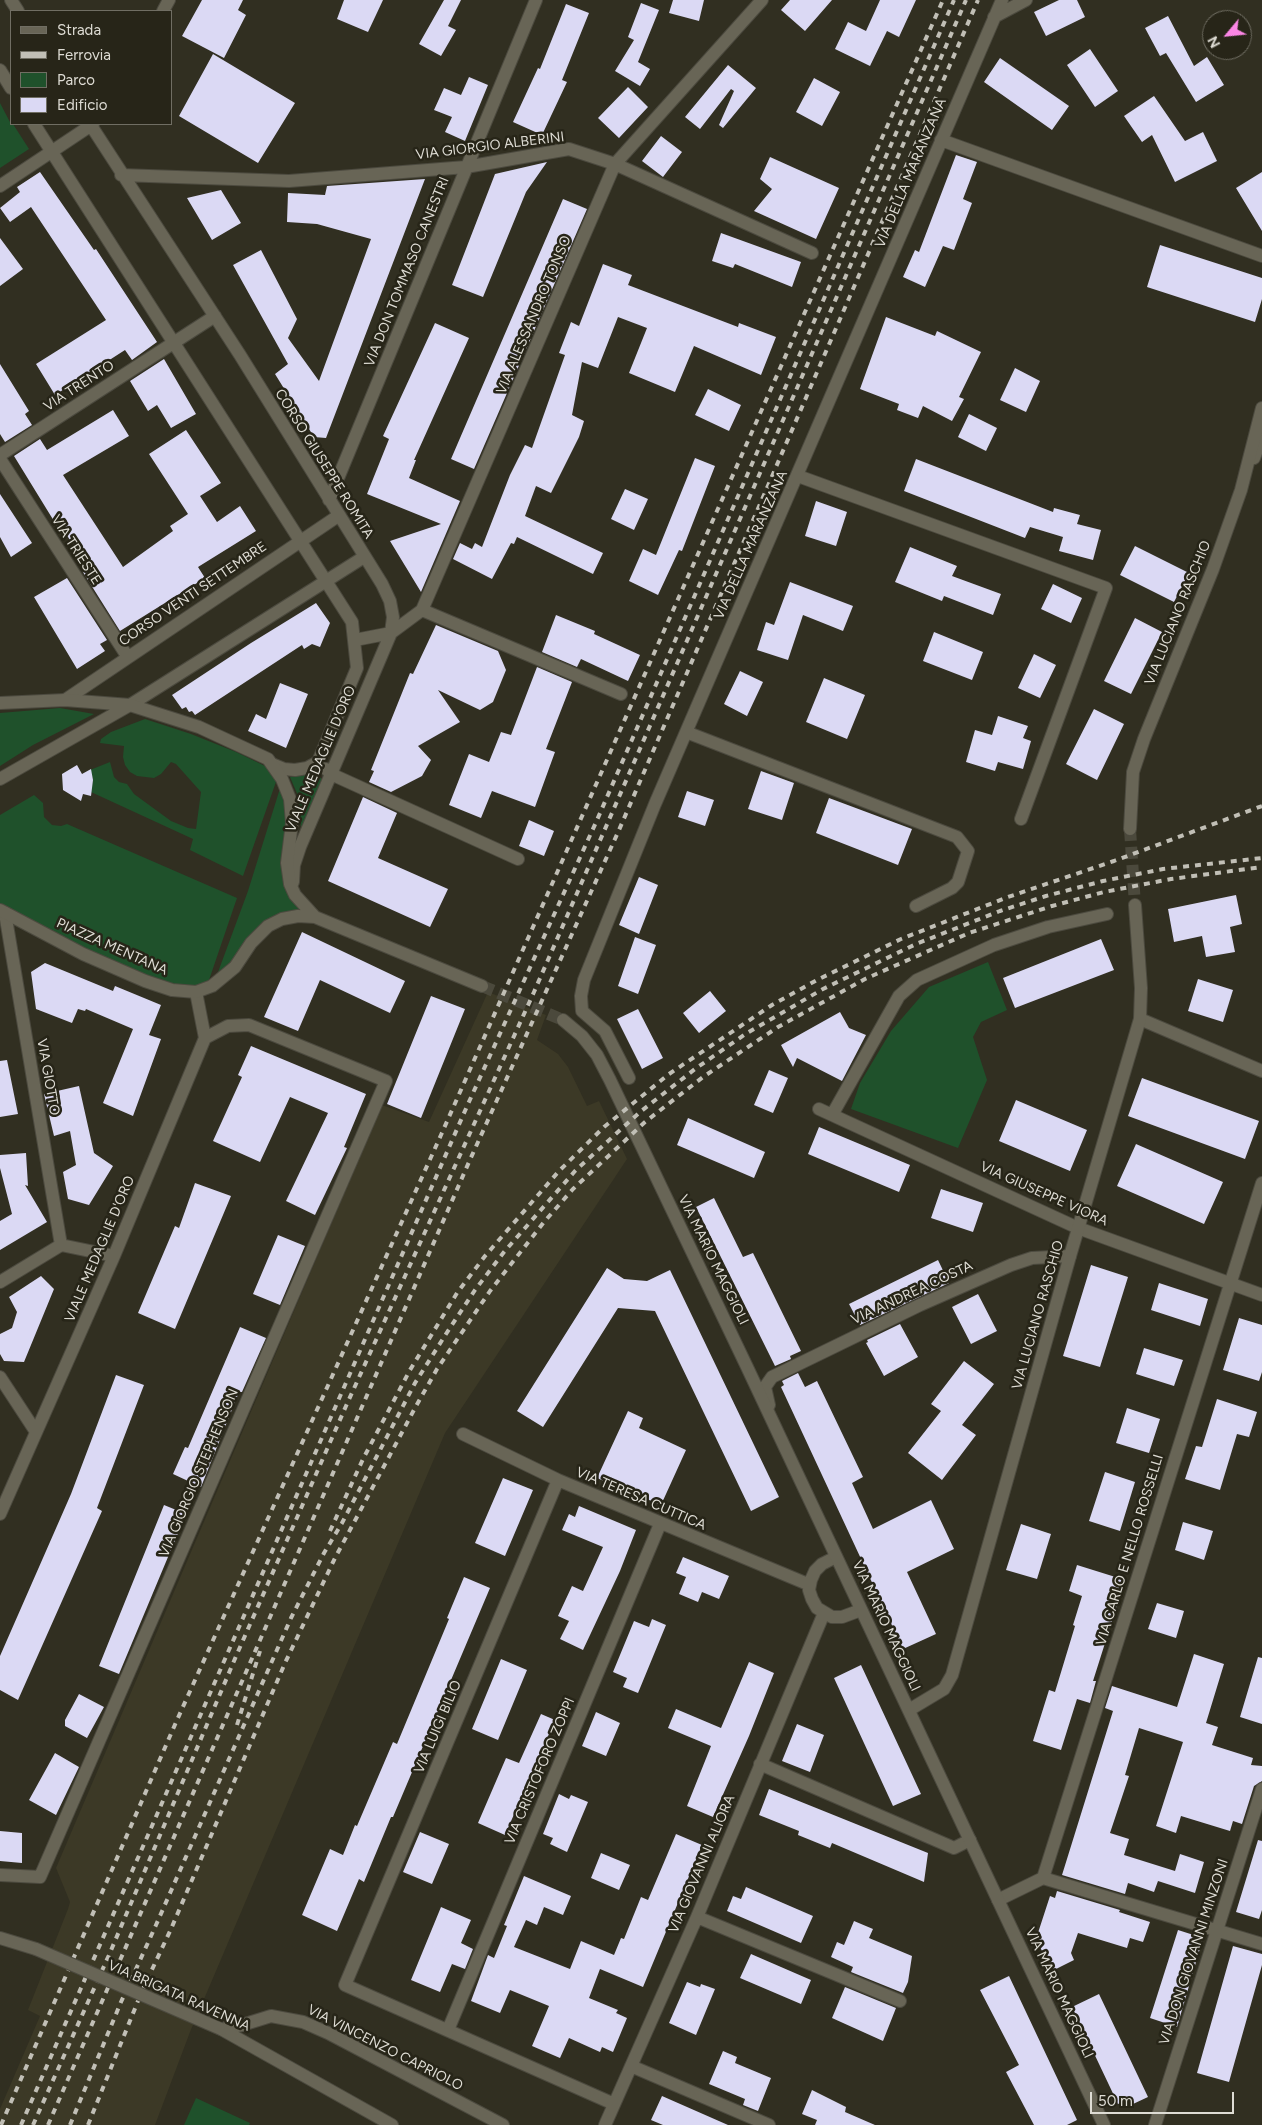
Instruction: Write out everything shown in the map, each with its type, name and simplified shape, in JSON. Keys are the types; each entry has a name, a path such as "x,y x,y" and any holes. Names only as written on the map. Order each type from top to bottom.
{"street":[{"name":"VIA DON TOMMASO CANESTRI","path":"329,500 536,0"},
{"path":"744,20 752,0"},
{"name":"VIA ALESSANDRO TONSO","path":"422,610 615,164 762,0"},
{"name":"VIA DELLA MARANZANA","path":"629,1078 605,1031 582,1011 581,996 584,980 654,804 798,476 1002,0"},
{"path":"994,17 1026,0"},
{"path":"0,70 10,86"},
{"path":"35,125 326,580 352,622 355,640 391,633 422,610 621,694"},
{"name":"CORSO GIUSEPPE ROMITA","path":"0,186 92,125 121,175 215,316 382,584 390,601 393,617 391,633"},
{"path":"941,140 1262,256"},
{"name":"VIA GIORGIO ALBERINI","path":"121,175 289,180 466,167 569,149 615,164 812,253"},
{"path":"174,342 215,316"},
{"name":"VIA TRENTO","path":"0,454 174,342"},
{"name":"VIA LUCIANO RASCHIO","path":"1130,829 1133,772 1144,739 1213,569 1241,490 1262,408"},
{"path":"1241,490 1262,437"},
{"name":"VIA TRIESTE","path":"0,459 127,656"},
{"path":"798,476 1106,588 1021,820"},
{"name":"CORSO VENTI SETTEMBRE","path":"64,700 338,516"},
{"path":"0,780 130,705 364,556"},
{"name":"VIALE MEDAGLIE D'ORO","path":"298,899 293,881 296,859 391,633"},
{"name":"VIALE MEDAGLIE D'ORO","path":"272,764 284,770 295,770 307,768 318,762 357,668 355,640"},
{"path":"0,703 64,700 130,705 199,727 255,752 272,764 285,784 290,799 292,824 288,850 288,876 298,899 315,917 482,986"},
{"path":"686,732 957,837 968,851 958,882 952,888 916,906"},
{"path":"318,762 331,774 518,859"},
{"name":"VIA LUCIANO RASCHIO","path":"909,1710 944,1688 952,1675 1078,1228 1140,1019 1135,905"},
{"name":"PIAZZA MENTANA","path":"2,912 83,954 145,981 172,990 196,992"},
{"name":"VIA GIOTTO","path":"2,912 61,1245"},
{"path":"832,1115 899,996 917,980 994,945 1048,927 1107,914"},
{"path":"205,1038 196,992 216,983 235,967 251,944 268,926 286,918 315,917"},
{"path":"1140,1019 1262,1071"},
{"name":"VIA MARIO MAGGIOLI","path":"563,1020 582,1036 597,1055 778,1433 1104,2125"},
{"name":"VIA GIORGIO STEPHENSON","path":"0,1875 40,1877 386,1081 249,1025 228,1026 205,1038"},
{"name":"VIALE MEDAGLIE D'ORO","path":"0,1514 114,1256 205,1038"},
{"name":"VIA GIUSEPPE VIORA","path":"819,1109 1078,1228 1262,1295"},
{"name":"VIA CARLO E NELLO ROSSELLI","path":"1044,1878 1262,1183"},
{"path":"0,1282 61,1245 114,1256"},
{"name":"VIA ANDREA COSTA","path":"778,1433 765,1391 765,1385 772,1377 920,1305 1011,1265 1032,1258 1070,1256"},
{"path":"0,1377 36,1432"},
{"name":"VIA TERESA CUTTICA","path":"463,1434 558,1480 810,1585"},
{"name":"VIA LUIGI BILIO","path":"448,2030 345,1985 558,1480"},
{"name":"VIA CRISTOFORO ZOPPI","path":"448,2030 660,1524"},
{"path":"836,1557 822,1564 815,1571 810,1585 812,1600 824,1613 842,1617 861,1610"},
{"name":"VIA GIOVANNI ALIORA","path":"605,2125 697,1917 824,1613"},
{"path":"760,1764 954,1848 970,1840"},
{"name":"VIA DON GIOVANNI MINZONI","path":"1155,2125 1262,1789"},
{"path":"998,1900 1044,1878 1218,1929 1262,1944"},
{"path":"697,1917 900,2001"},
{"name":"VIA BRIGATA RAVENNA","path":"0,1938 36,1949 221,2029 392,2125"},
{"name":"VIA VINCENZO CAPRIOLO","path":"221,2029 271,2016 303,2022 328,2033 504,2125"},
{"path":"448,2030 614,2104"},
{"path":"631,2066 769,2125"}],"shaded area":[{"path":"488,992 546,1015 537,1040 558,1054 568,1067 587,1106 599,1101 627,1159 445,1433 190,2032 155,2125 0,2125 0,2109 40,2016 28,2010 70,1902 56,1868 382,1105 429,1122"}],"green space":[{"path":"0,103 10,125 14,125 29,149 0,168"},
{"path":"60,708 94,714 33,745 0,766 0,713"},
{"path":"145,719 191,734 236,752 265,766 277,779 243,876 190,850 193,839 91,792 93,780 90,770 110,762 114,777 119,782 127,784 134,794 171,821 196,829 201,792 176,764 171,762 161,774 154,778 137,776 130,772 125,765 123,757 124,746 100,743 101,739 111,732"},
{"path":"312,772 322,779 301,829 299,798 290,777"},
{"path":"282,782 286,789 286,863 304,908 286,917 214,983 248,891"},
{"path":"34,795 43,803 44,817 52,825 61,826 67,824 237,898 208,983 195,988 175,987 95,954 0,906 0,815"},
{"path":"988,962 1007,1010 981,1022 973,1037 987,1080 958,1148 851,1109 860,1083 891,1031 929,987"},
{"path":"196,2098 250,2123 249,2125 184,2125"}],"building":[{"path":"202,0 243,0 238,10 246,15 224,58 182,36"},
{"path":"344,0 383,0 368,32 337,19"},
{"path":"444,0 461,0 448,26 456,30 441,56 419,44"},
{"path":"673,0 704,0 699,21 669,13"},
{"path":"790,0 832,0 805,31 781,10"},
{"path":"880,0 916,0 899,37 887,31 870,66 835,49 848,22 866,31"},
{"path":"1059,0 1077,0 1085,17 1046,36 1034,12"},
{"path":"641,3 659,10 638,62 650,69 640,86 615,71 634,40 628,37"},
{"path":"566,4 589,13 562,80 567,82 542,135 513,122 538,68 540,69"},
{"path":"1168,16 1194,66 1203,60 1209,60 1224,85 1196,102 1166,53 1160,56 1145,28"},
{"path":"1090,49 1118,91 1095,107 1067,65"},
{"path":"213,54 295,103 258,163 179,116"},
{"path":"1000,58 1069,106 1052,130 984,82"},
{"path":"728,65 756,88 723,128 719,125 734,91 731,89 700,129 685,117"},
{"path":"469,77 488,85 465,141 445,132 452,117 434,110 444,88 461,95"},
{"path":"814,78 840,92 822,126 796,112"},
{"path":"628,87 648,107 619,138 598,118"},
{"path":"1154,96 1185,141 1203,132 1217,161 1175,182 1152,135 1142,142 1124,116"},
{"path":"661,136 682,152 663,177 642,161"},
{"path":"956,155 977,162 963,199 972,203 954,250 943,246 925,287 903,277 915,250 919,252"},
{"path":"770,157 839,188 816,239 754,211 772,189 760,179"},
{"path":"547,162 526,192 483,297 452,285 495,174"},
{"path":"40,172 94,250 96,249 157,342 132,360 125,350 55,395 36,364 106,320 31,207 10,222 0,208 20,192 17,187"},
{"path":"1262,172 1262,231 1236,188"},
{"path":"425,179 326,438 314,437 275,374 288,364 233,265 261,250 297,319 288,338 319,381 371,239 317,224 287,222 288,193 325,195 327,186"},
{"path":"221,190 241,223 212,240 187,198"},
{"path":"563,199 587,209 474,469 451,459"},
{"path":"721,233 801,262 792,287 735,264 733,268 712,261"},
{"path":"0,238 23,269 0,286"},
{"path":"1160,245 1262,278 1262,299 1255,322 1147,287"},
{"path":"603,264 632,275 628,285 738,327 739,323 776,337 761,375 694,346 675,392 629,373 647,328 618,317 598,368 582,362 572,415 584,421 579,437 551,493 536,486 525,516 603,553 593,574 517,537 514,544 511,543 492,579 453,559 460,543 472,549 475,543 482,547 510,475 525,445 532,448 565,355 559,353 571,322 579,326"},
{"path":"886,317 935,336 937,331 981,352 959,397 964,399 952,421 923,406 918,418 897,410 899,404 860,389"},
{"path":"435,323 469,338 414,460 416,460 409,478 460,501 421,592 390,541 441,524 367,494 389,439 383,436"},
{"path":"164,359 196,414 171,428 157,405 148,411 130,381"},
{"path":"0,364 29,411 25,414 32,425 5,442 0,434"},
{"path":"1015,368 1040,381 1026,412 1000,400"},
{"path":"708,389 741,405 729,431 695,415"},
{"path":"113,410 129,436 63,475 123,567 173,531 170,526 188,514 149,454 186,430 221,483 200,496 217,522 240,506 256,531 198,567 205,578 120,631 81,569 86,566 60,524 57,526 14,456 40,439 47,450"},
{"path":"969,414 997,428 986,451 958,437"},
{"path":"695,458 715,466 682,551 679,550 658,595 629,581 643,549 656,555"},
{"path":"916,459 1053,512 1054,508 1080,515 1077,524 1101,530 1093,560 1059,551 1063,537 1030,527 1025,538 904,491"},
{"path":"625,489 648,499 634,530 611,519"},
{"path":"0,494 32,543 11,557 0,537"},
{"path":"816,501 847,512 836,546 805,536"},
{"path":"1135,546 1189,573 1174,602 1120,575"},
{"path":"910,547 957,566 952,576 1001,594 993,615 944,596 942,601 895,582"},
{"path":"67,578 107,640 100,644 105,651 77,669 34,597"},
{"path":"790,582 853,606 843,631 803,615 788,660 757,650 766,622 774,625"},
{"path":"1053,584 1082,598 1071,623 1041,609"},
{"path":"316,603 330,623 320,647 312,644 304,649 302,645 195,715 192,711 189,712 186,707 182,709 172,695 251,643"},
{"path":"556,615 595,631 594,634 640,655 628,681 581,659 577,667 542,652"},
{"path":"1135,618 1162,632 1131,694 1104,681"},
{"path":"436,625 498,651 506,670 493,702 480,710 438,690 460,722 418,746 431,760 422,776 391,792 369,782 374,771 371,770 410,673 413,674"},
{"path":"934,632 983,652 972,680 923,661"},
{"path":"1034,654 1056,665 1040,698 1018,688"},
{"path":"537,667 572,682 546,749 555,752 535,807 492,791 481,818 449,805 469,754 489,762 501,732 511,735"},
{"path":"740,671 763,682 747,716 724,704"},
{"path":"824,678 865,695 847,739 806,722"},
{"path":"280,683 308,694 286,748 248,731 256,714 266,719"},
{"path":"1094,709 1124,724 1097,780 1066,764"},
{"path":"998,716 1028,726 1023,738 1031,741 1023,769 998,762 995,771 966,762 975,730 992,735"},
{"path":"77,765 82,774 91,769 93,780 91,796 83,794 81,801 63,790 62,774"},
{"path":"761,771 794,783 782,820 748,809"},
{"path":"687,791 714,800 705,826 678,817"},
{"path":"363,797 397,813 378,858 448,889 430,927 328,881"},
{"path":"829,798 912,829 898,865 816,833"},
{"path":"529,820 554,831 544,856 519,846"},
{"path":"639,877 658,885 639,934 619,925"},
{"path":"1236,895 1242,924 1230,927 1235,952 1206,957 1202,936 1174,942 1168,909"},
{"path":"302,932 405,981 390,1013 320,980 298,1031 264,1017"},
{"path":"635,937 656,945 638,994 618,986"},
{"path":"1101,939 1114,970 1015,1008 1003,978"},
{"path":"45,963 113,991 115,986 161,1005 149,1035 161,1039 133,1116 103,1103 133,1029 86,1009 85,1011 78,1009 72,1023 36,1009 31,972"},
{"path":"1198,979 1233,990 1223,1022 1188,1011"},
{"path":"710,991 726,1011 699,1033 683,1013"},
{"path":"431,996 465,1009 421,1118 387,1104"},
{"path":"638,1009 663,1058 642,1069 617,1019"},
{"path":"840,1012 849,1028 866,1035 842,1081 797,1058 793,1067 781,1045"},
{"path":"251,1046 366,1094 344,1147 347,1148 315,1215 286,1201 328,1113 290,1097 260,1162 213,1141 242,1077 238,1075"},
{"path":"7,1060 18,1114 0,1117 0,1061"},
{"path":"769,1070 788,1078 773,1113 754,1105"},
{"path":"1142,1078 1259,1121 1245,1159 1128,1116"},
{"path":"79,1086 94,1153 113,1166 89,1205 68,1199 63,1172 76,1165 70,1131 54,1136 44,1094"},
{"path":"1016,1100 1087,1130 1070,1171 999,1141"},
{"path":"688,1118 765,1152 754,1178 677,1145"},
{"path":"819,1127 910,1165 899,1192 808,1154"},
{"path":"1136,1144 1223,1182 1204,1224 1117,1186"},
{"path":"26,1153 28,1186 25,1185 47,1222 0,1250 0,1221 12,1214 0,1168 0,1155"},
{"path":"195,1183 231,1196 175,1329 138,1313 175,1226 179,1228"},
{"path":"941,1189 983,1203 973,1232 931,1218"},
{"path":"714,1198 743,1257 753,1253 801,1351 790,1356 791,1359 775,1366 696,1207"},
{"path":"278,1235 305,1246 280,1305 253,1294"},
{"path":"938,1260 949,1283 860,1325 849,1304"},
{"path":"1091,1265 1128,1277 1100,1367 1063,1356"},
{"path":"607,1268 624,1279 647,1281 670,1270 779,1497 751,1511 655,1311 618,1308 543,1427 517,1411"},
{"path":"41,1276 54,1289 24,1362 4,1361 0,1354 0,1334 12,1328 17,1312 9,1297"},
{"path":"1159,1283 1208,1299 1200,1326 1151,1310"},
{"path":"978,1294 997,1331 971,1344 952,1307"},
{"path":"1239,1318 1262,1325 1262,1372 1259,1381 1223,1370"},
{"path":"900,1324 918,1357 884,1376 866,1343 868,1342 867,1340"},
{"path":"240,1327 266,1338 242,1392 239,1392 201,1487 173,1474 185,1447 188,1448"},
{"path":"1144,1348 1183,1360 1174,1386 1136,1374"},
{"path":"964,1361 994,1384 962,1425 976,1435 942,1480 908,1453 941,1411 931,1404"},
{"path":"798,1373 805,1387 817,1381 863,1477 852,1483 873,1529 931,1500 954,1549 907,1572 936,1634 903,1649 781,1387 784,1385 782,1381"},
{"path":"116,1375 144,1385 97,1508 102,1511 18,1700 0,1690 0,1656 71,1494"},
{"path":"1217,1399 1257,1412 1249,1437 1237,1434 1220,1490 1185,1479 1196,1446 1202,1447"},
{"path":"1127,1408 1160,1419 1149,1453 1116,1443"},
{"path":"628,1411 643,1418 639,1428 686,1450 661,1505 597,1478"},
{"path":"1105,1472 1135,1482 1120,1531 1089,1521"},
{"path":"503,1478 533,1490 505,1556 475,1543"},
{"path":"164,1505 186,1514 119,1674 99,1666"},
{"path":"579,1506 636,1530 620,1571 583,1650 560,1639 569,1621 558,1616 572,1586 583,1591 603,1547 562,1530 569,1514 575,1517"},
{"path":"1183,1522 1213,1531 1204,1560 1175,1550"},
{"path":"1021,1524 1051,1534 1037,1579 1006,1570"},
{"path":"683,1557 729,1576 719,1599 702,1592 698,1602 679,1594 686,1577 676,1573"},
{"path":"1077,1565 1125,1580 1093,1681 1096,1681 1090,1703 1077,1699 1061,1750 1033,1741 1049,1690 1055,1692 1075,1626 1073,1625 1082,1596 1069,1591"},
{"path":"464,1577 490,1588 393,1817 391,1817 364,1882 359,1879 337,1931 302,1915 330,1849 343,1855 393,1742 397,1744 449,1619 447,1618"},
{"path":"1157,1603 1184,1611 1176,1638 1148,1629"},
{"path":"652,1619 666,1625 638,1693 623,1687 627,1678 613,1672 634,1621 649,1627"},
{"path":"1194,1654 1224,1664 1206,1723 1218,1727 1212,1745 1253,1758 1251,1765 1262,1766 1262,1781 1254,1786 1242,1824 1233,1821 1230,1831 1181,1816 1176,1833 1156,1826 1183,1742 1139,1728 1125,1775 1129,1776 1110,1833 1129,1839 1124,1855 1175,1871 1180,1854 1204,1862 1195,1893 1158,1881 1154,1892 1128,1883 1125,1894 1062,1875 1113,1711 1105,1708 1112,1686 1177,1707"},
{"path":"1258,1657 1262,1658 1262,1724 1240,1717"},
{"path":"501,1659 527,1670 498,1740 472,1729"},
{"path":"749,1662 774,1673 749,1736 713,1817 687,1806 711,1746 668,1728 676,1709 721,1728"},
{"path":"861,1665 921,1794 893,1806 834,1678"},
{"path":"79,1694 104,1707 87,1738 65,1726 65,1720"},
{"path":"596,1712 620,1723 606,1756 582,1746"},
{"path":"541,1714 555,1720 505,1835 478,1823 506,1758 519,1763"},
{"path":"797,1724 824,1735 810,1772 782,1761"},
{"path":"55,1753 79,1767 56,1815 29,1800"},
{"path":"769,1789 928,1853 924,1882 832,1843 830,1848 798,1835 799,1831 759,1815"},
{"path":"559,1794 569,1799 571,1795 588,1802 567,1852 550,1844 553,1838 543,1834"},
{"path":"0,1831 22,1833 22,1863 0,1861"},
{"path":"420,1832 449,1844 432,1884 403,1872"},
{"path":"676,1834 702,1845 643,1987 600,1969 589,1998 618,2010 616,2013 627,2018 613,2052 602,2047 600,2052 569,2038 560,2058 532,2046 549,2006 510,1990 500,2013 471,2001 488,1955 494,1958 507,1926 504,1925 524,1876 571,1896 563,1915 544,1907 537,1925 526,1920 514,1947 570,1969 581,1941 614,1955 621,1938 624,1939 641,1897 648,1900"},
{"path":"1258,1840 1262,1841 1262,1910 1259,1919 1236,1912"},
{"path":"601,1853 630,1865 619,1890 591,1878"},
{"path":"746,1887 813,1916 801,1943 727,1911 733,1896 741,1899"},
{"path":"1057,1891 1120,1910 1119,1912 1150,1922 1143,1942 1130,1938 1127,1948 1078,1933 1071,1953 1074,1960 1052,1971 1036,1939 1050,1896 1055,1898"},
{"path":"441,1907 471,1920 461,1943 473,1949 465,1969 452,1964 440,1992 411,1980"},
{"path":"854,1921 873,1929 869,1938 912,1956 908,1982 903,1993 851,1972 853,1967 831,1957 837,1942 844,1945"},
{"path":"1178,1930 1203,1938 1177,2027 1150,2018"},
{"path":"1233,1946 1262,1954 1262,1965 1229,2082 1197,2073"},
{"path":"751,1954 811,1980 801,2004 740,1978"},
{"path":"1009,1976 1077,2120 1067,2125 1034,2125 1006,2072 1019,2065 980,1990"},
{"path":"687,1982 700,1987 701,1984 715,1989 696,2035 669,2023"},
{"path":"845,1987 896,2008 883,2041 832,2018"},
{"path":"1099,1994 1148,2097 1133,2104 1130,2099 1118,2104 1072,2007"},
{"path":"723,2051 737,2057 735,2063 771,2078 758,2111 743,2105 745,2099 709,2084"},
{"path":"812,2090 846,2107 845,2112 875,2125 815,2125 817,2120 802,2114"},
{"path":"662,2096 728,2125 663,2125 651,2120"}],"tunnel":[{"path":"1130,829 1135,905"},
{"path":"482,986 563,1020"}],"railway":[{"path":"1,2125 177,1720 441,1135 943,0"},
{"path":"21,2125 468,1104 597,820 954,0"},
{"path":"33,2125 109,1955 237,1654 346,1406 534,992 966,0"},
{"path":"48,2125 469,1162 619,830 978,0"},
{"path":"330,1531 363,1459 410,1370 457,1293 485,1256 559,1171 604,1127 669,1074 772,1005 817,980 901,939 1008,897 1114,861 1262,806"},
{"path":"70,2125 121,2002 291,1618 324,1553 342,1523 415,1383 446,1334 475,1290 504,1252 575,1171 640,1112 695,1069 747,1033 823,989 916,944 1000,911 1046,896 1103,881 1163,869 1262,858"},
{"path":"88,2125 142,1991 171,1929 285,1663 335,1558 437,1369 490,1291 544,1222 573,1189 645,1122 703,1077 778,1027 865,979 969,933 1052,906 1104,892 1171,879 1262,867"},
{"path":"237,1725 260,1651"}]}
